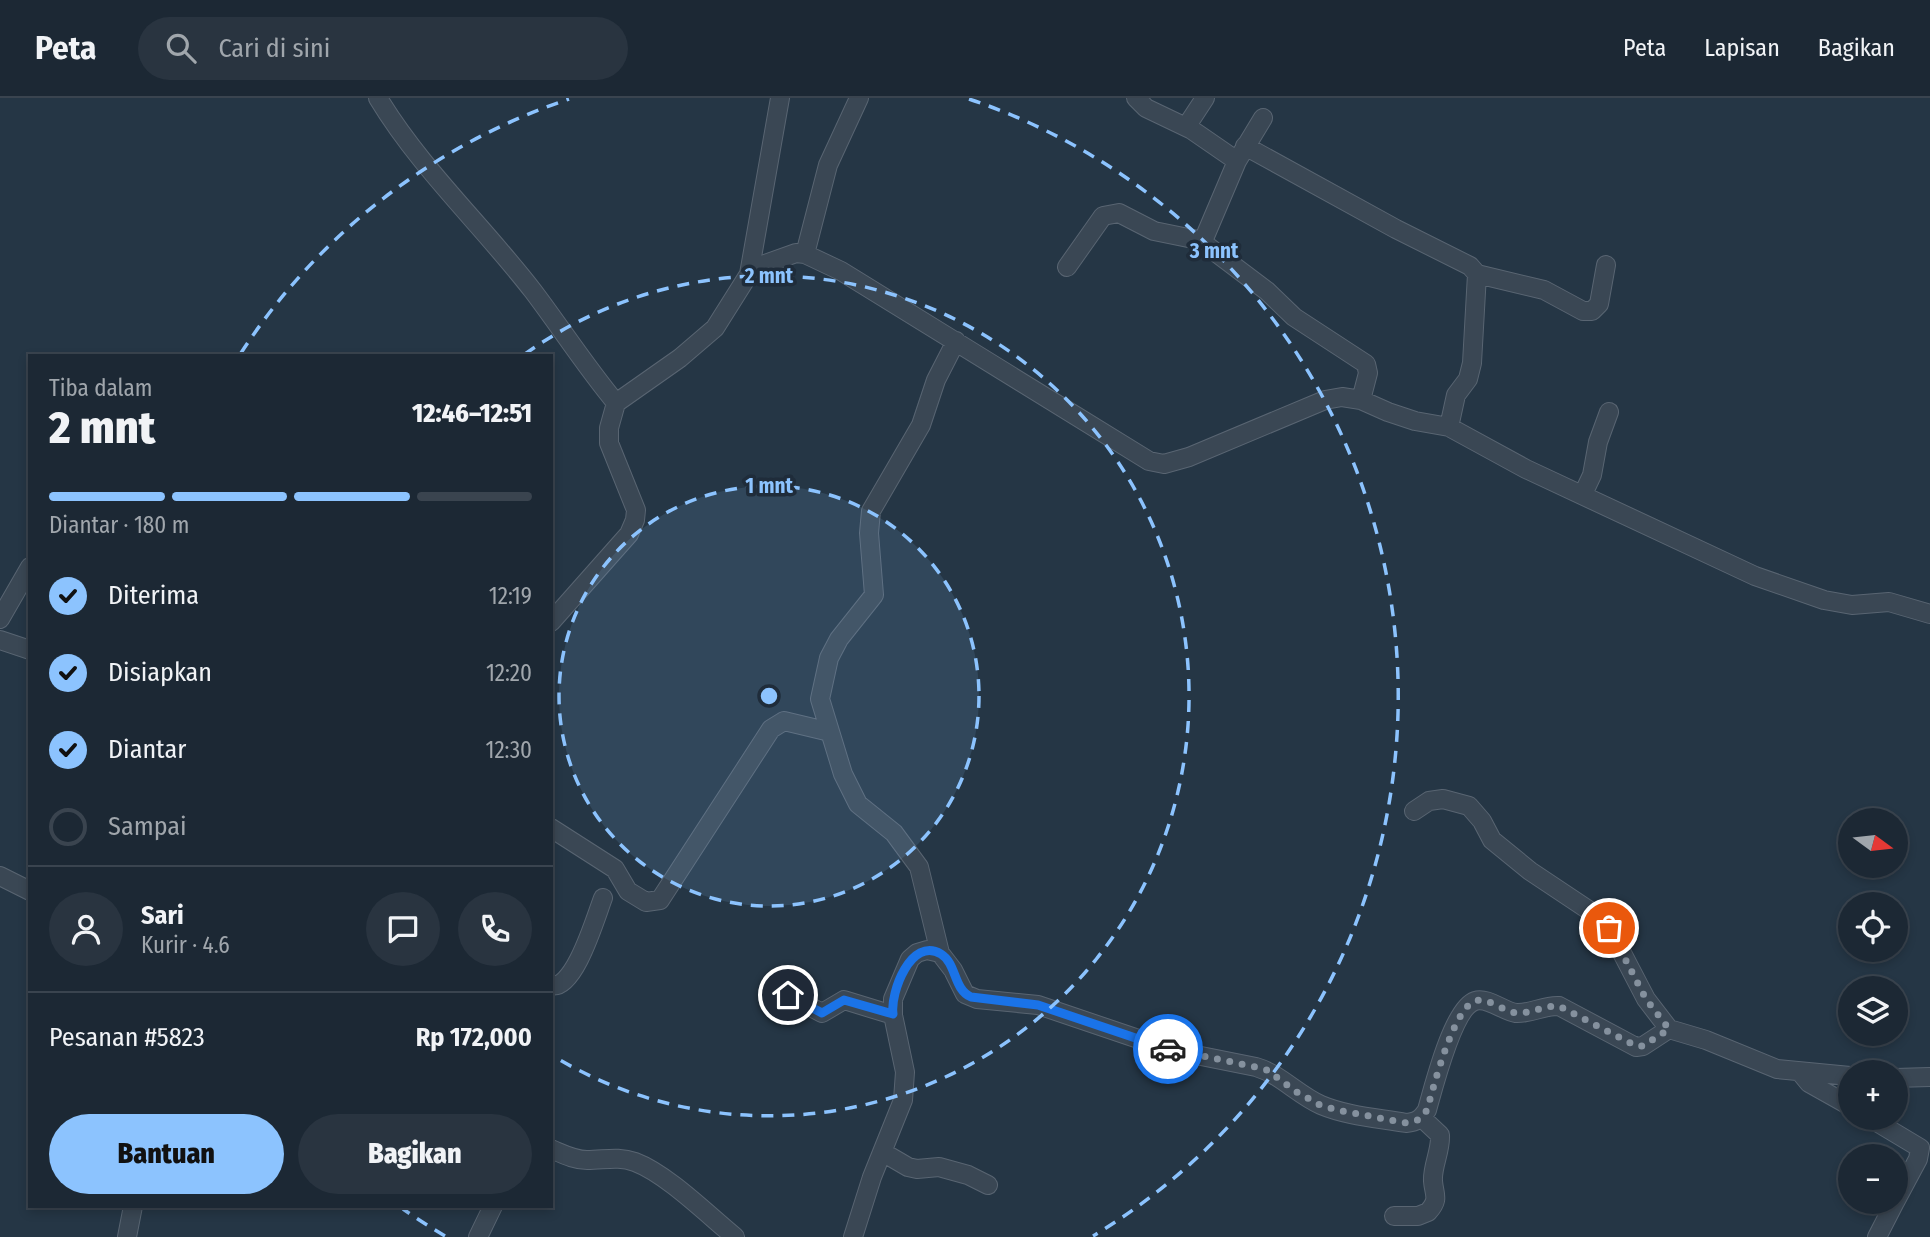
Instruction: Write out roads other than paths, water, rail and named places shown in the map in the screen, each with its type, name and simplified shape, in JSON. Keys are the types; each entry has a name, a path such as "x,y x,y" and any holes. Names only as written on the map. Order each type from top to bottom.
{"street":[{"path":"378,98 428,169 533,291 593,376 616,403"},
{"path":"553,620 629,534 635,520 636,510 609,443 609,428 616,403 680,358 715,328 749,274 780,98"},
{"path":"805,254 828,166 859,98"},
{"path":"1136,98 1160,116 1470,265 1477,274 1544,290 1583,311 1592,311 1599,304 1606,265"},
{"path":"1186,127 1205,98"},
{"path":"1203,241 1241,154 1263,118"},
{"path":"1067,267 1104,216 1111,213 1118,213 1154,230 1203,241 1315,333 1366,364 1368,373 1362,400"},
{"path":"749,274 780,258 796,253 805,254 841,271 1149,461 1164,464 1189,457 1325,400 1342,397 1362,400 1406,418 1449,427 1526,469 1755,576 1824,600 1852,605 1889,602 1930,614"},
{"path":"1449,427 1456,395 1468,379 1472,363 1477,274"},
{"path":"956,341 936,380 918,432 871,511 869,533 874,595 839,639 829,658 820,699 843,774 858,804 894,833 919,867 940,953 953,970 965,994 1038,1005 1171,1050 1267,1070 1320,1105 1406,1123 1422,1118 1427,1110 1449,1039 1469,1004 1475,1001 1482,1000 1517,1013 1559,1006 1636,1046 1643,1046 1669,1029"},
{"path":"1583,494 1592,475 1598,442 1609,412"},
{"path":"0,619 28,570"},
{"path":"0,640 28,649"},
{"path":"553,829 615,869 628,891 646,902 660,900 771,729 783,722 831,732"},
{"path":"1413,810 1429,801 1443,799 1469,806 1492,839 1531,871 1599,917 1609,928 1646,999 1669,1029 1706,1040 1777,1069 1838,1075"},
{"path":"0,876 28,890"},
{"path":"553,986 563,985 576,967 603,898"},
{"path":"853,1237 872,1177 900,1110 906,1086 893,1014 893,999 910,959 927,950 940,953"},
{"path":"788,995 822,1013 844,1000 893,1014"},
{"path":"1800,1072 1810,1083 1838,1099"},
{"path":"1908,1078 1930,1077"},
{"path":"1394,1216 1418,1216 1428,1212 1436,1199 1433,1181 1441,1144 1440,1135 1422,1118"},
{"path":"1891,1130 1920,1147 1918,1159 1908,1178"},
{"path":"553,1150 585,1160 616,1157 655,1172 735,1237"},
{"path":"884,1153 908,1167 939,1167 968,1175 988,1185"},
{"path":"127,1237 133,1208"},
{"path":"478,1237 492,1208"},
{"path":"1877,1237 1889,1214"}]}
